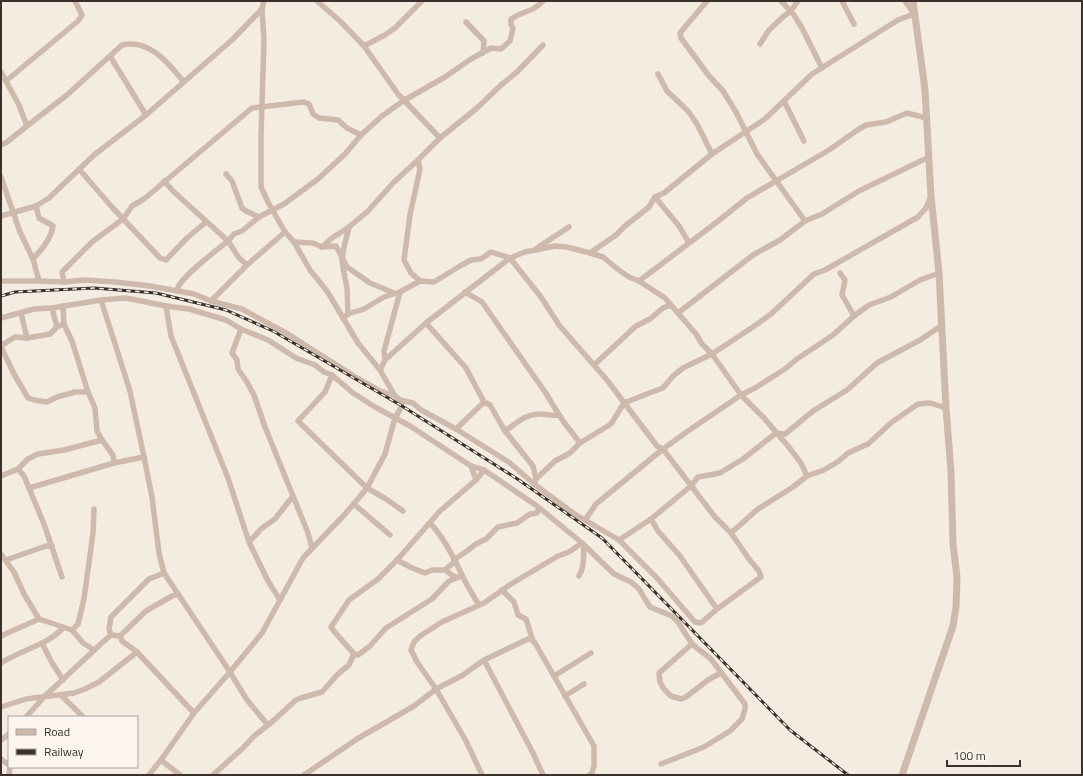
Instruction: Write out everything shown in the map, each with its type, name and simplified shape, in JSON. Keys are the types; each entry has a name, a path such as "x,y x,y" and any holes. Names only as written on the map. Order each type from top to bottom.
{"street":[{"path":"6,81 78,21 82,15 75,1"},
{"path":"149,775 194,712 262,633 304,558 367,488 385,454 395,418 402,406 380,370 358,343 345,316 310,270 294,242 285,232 272,211 261,187 261,107 264,40 262,10 264,1"},
{"path":"317,1 341,22 364,46 374,63 403,101 440,138"},
{"path":"364,46 395,28 422,1"},
{"path":"177,290 178,285 185,278 234,234 242,231 258,217 284,204 318,179 382,116 403,101 446,77 471,59 491,48 501,49 510,41 513,28 511,25 511,19 518,14 535,9 543,1"},
{"path":"707,1 680,33 681,38 709,76 723,91 736,112 757,154 805,221"},
{"path":"781,1 794,15 802,28 822,68"},
{"path":"760,44 769,30 790,12 798,1"},
{"path":"842,1 854,24"},
{"path":"905,1 914,14"},
{"path":"902,775 953,626 956,607 957,577 953,544 951,472 939,273 931,196 925,90 913,1"},
{"path":"1,216 36,206 49,198 94,155 146,115 232,40 262,10"},
{"path":"590,253 616,235 649,207 655,197 664,193 712,154 765,119 812,74 898,20 914,14"},
{"path":"466,22 484,41 482,53"},
{"path":"1,145 7,142 67,95 122,45 129,44 150,48 164,58 184,82"},
{"path":"322,247 332,238 349,228 368,211 394,182 440,138 477,108 517,72 543,45"},
{"path":"110,56 146,115"},
{"path":"1,72 19,105 27,126"},
{"path":"658,74 667,91 691,115 710,147 712,154"},
{"path":"784,101 804,141"},
{"path":"64,282 62,272 92,242 123,219 132,206 144,199 164,180 252,108 304,102 310,104 313,114 319,118 338,120 347,128 361,135"},
{"path":"639,281 747,198 829,150 847,136 866,125 886,122 907,113 926,118"},
{"path":"678,313 753,255 780,240 805,221 822,214 859,191 929,157"},
{"path":"418,160 420,169 410,215 404,260 411,273 420,282"},
{"path":"79,169 160,258 166,260 187,238 206,222"},
{"path":"226,174 232,181 242,208 258,217"},
{"path":"1,177 20,232 33,259 39,281"},
{"path":"164,180 174,192 228,241 247,265"},
{"path":"534,481 555,461 570,453 580,443 611,424 624,403 663,388 673,376 683,368 712,354 771,314 814,274 837,263 918,216 926,208 931,196"},
{"path":"655,197 679,226 689,243"},
{"path":"33,259 44,246 51,234 53,226 39,218 36,206"},
{"path":"534,250 569,227"},
{"path":"349,228 342,260 347,266 370,283 397,292"},
{"path":"211,301 247,265 285,232"},
{"path":"294,242 313,243 322,247 336,246 339,250 347,288 345,316"},
{"path":"380,370 385,360 426,323 510,258 534,250 555,246 567,247 603,257 620,272 639,281 665,298 696,334 702,344 712,354 741,394 788,446 801,463 807,476"},
{"path":"1,281 64,282 85,280 115,282 177,290 242,309 313,348 357,378 380,391 413,403 421,410 456,429 510,463 585,520 619,540 657,578 695,622 701,623 761,576 759,571 731,533 715,517 663,449 657,446 594,365 559,325 541,297 510,258 492,252 481,259 471,260 434,282 420,282 384,297 364,309 345,316"},
{"path":"840,273 845,280 842,295 854,316"},
{"path":"585,520 596,504 663,449 741,394 755,388 785,369 797,359 833,335 869,305 891,297 920,280 939,273"},
{"path":"385,360 384,351 397,292"},
{"path":"465,292 482,302 546,392 559,415 580,443"},
{"path":"1,318 34,309 126,298 189,309 226,320 242,329 268,340 296,358 315,365 324,372 332,375 353,393 380,411 436,442 471,466 484,470 508,486 539,508 583,544 614,574 631,582 639,589 650,607 672,616 678,622 692,644 711,659 745,704 742,720 730,731 704,748 661,764"},
{"path":"101,300 130,391 152,497 158,553 164,573 248,700 267,724"},
{"path":"594,365 636,326 650,319 663,308 671,305"},
{"path":"63,306 64,324 72,341 88,392 96,408 97,431 113,455 114,463"},
{"path":"166,306 171,336 228,478 249,542 268,581 280,600"},
{"path":"52,308 57,327"},
{"path":"21,313 27,338"},
{"path":"426,323 466,368 484,402 490,405 505,431 533,466 534,481"},
{"path":"64,324 57,327 50,334 27,338 15,338 1,346 14,374 28,398 47,402 57,396 75,392 88,392"},
{"path":"619,540 652,519 691,486 698,477 720,473 776,433 785,434 813,411 847,390 877,363 915,343 941,326"},
{"path":"242,329 232,353 237,360 238,369 248,382 254,395 265,428 308,533 312,548"},
{"path":"332,375 325,392 298,421 367,488 404,511"},
{"path":"456,429 484,402"},
{"path":"731,533 758,509 807,476 824,470 848,453 868,444 892,422 918,404 930,403 946,408"},
{"path":"505,431 528,415 559,415"},
{"path":"1,476 18,469 28,459 38,454 64,450 102,440"},
{"path":"29,488 114,463 144,457"},
{"path":"471,466 476,480"},
{"path":"18,469 24,476 29,488 52,546 62,577"},
{"path":"354,654 331,627 349,600 378,580 440,511 476,480 484,470"},
{"path":"249,542 262,528 275,519 293,496"},
{"path":"354,504 390,535"},
{"path":"445,570 453,563 455,558 486,539 498,527 516,523 530,514 537,513 539,508"},
{"path":"72,630 78,624 84,599 93,533 94,509"},
{"path":"652,519 658,532 680,556 717,609"},
{"path":"430,522 440,534 455,558 462,576 479,605"},
{"path":"424,528 440,534"},
{"path":"579,576 584,562 583,544"},
{"path":"482,775 466,741 436,689 417,662 411,650 414,642 420,636 442,622 479,605 558,556 583,544"},
{"path":"6,560 46,546 52,546"},
{"path":"1,554 6,560 39,618 72,630 83,643 94,650"},
{"path":"397,560 425,573 432,570 445,570 455,577 462,576"},
{"path":"112,635 109,629 112,617 149,579 164,573"},
{"path":"354,654 358,655 370,646 386,628 432,599 448,581 462,576"},
{"path":"502,590 514,602 518,615 526,620 533,640 594,746 594,766 590,775"},
{"path":"120,636 146,611 178,594"},
{"path":"1,636 39,618"},
{"path":"1,662 42,643 56,635 63,628"},
{"path":"27,716 45,696 94,650 112,635 120,636"},
{"path":"120,636 122,641 136,652 194,712"},
{"path":"304,775 357,739 414,706 436,689 464,675 484,660 528,639 533,640"},
{"path":"42,643 63,680"},
{"path":"692,644 659,673 660,682 671,696 681,699 686,697 708,680 721,673"},
{"path":"1,707 26,699 61,695 85,689 99,682 136,652"},
{"path":"554,676 591,653"},
{"path":"213,775 267,724 273,721 296,700 322,692 349,664 354,654"},
{"path":"484,660 543,775"},
{"path":"565,696 584,684"},
{"path":"61,695 82,716"},
{"path":"161,760 180,775"}],"railway":[{"path":"1,296 15,292 94,288 156,293 226,310 273,331 402,406 516,478 602,538 790,730 848,775"}]}
